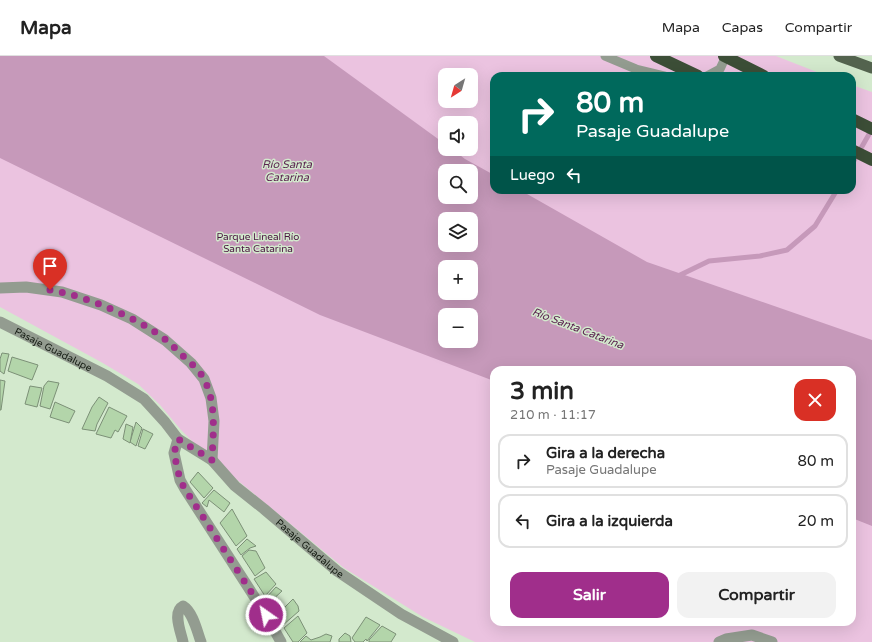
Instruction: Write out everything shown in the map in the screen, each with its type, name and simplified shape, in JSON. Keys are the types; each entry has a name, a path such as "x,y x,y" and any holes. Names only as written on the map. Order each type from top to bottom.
{"highway":[{"path":"656,56 690,72"},
{"path":"725,56 756,72"},
{"path":"856,121 872,129"},
{"path":"856,152 872,160"}],"main road":[{"path":"839,56 872,68"}],"street":[{"path":"0,288 26,287 62,292 126,316 165,340 191,363 204,378 211,398 214,421 212,460"},
{"name":"Pasaje Guadalupe","path":"0,322 107,376 144,399 178,439 212,460 235,486 336,571 401,614 452,642"},
{"path":"178,439 174,453 180,480 266,615 281,642"},
{"path":"183,642 177,614 183,606 191,615 201,642"},
{"path":"719,642 726,639 752,635 772,642"}],"lane":[{"path":"605,56 636,69 648,72"},
{"path":"715,72 720,69 725,56"}],"green space":[{"name":"Parque Lineal Río Santa Catarina","path":"0,56 776,56 817,72 490,72 490,194 856,194 856,86 872,92 872,642 475,642 423,617 344,568 203,452 181,430 160,405 138,384 0,307"}],"water":[{"name":"Río Santa Catarina","path":"0,56 324,56 438,139 438,156 461,156 474,164 438,164 438,204 478,204 478,166 490,173 490,194 527,194 647,262 872,340 872,526 856,520 856,366 490,366 490,379 320,315 0,158"}],"building":[{"path":"2,353 9,354 4,374 0,371 0,359"},
{"path":"12,357 38,365 32,380 8,371"},
{"path":"0,380 5,381 1,410 0,410"},
{"path":"48,381 59,383 50,409 40,406 44,386"},
{"path":"30,386 42,388 37,407 25,404"},
{"path":"99,397 108,403 95,431 82,429 92,407"},
{"path":"55,402 75,411 69,423 50,417"},
{"path":"109,407 127,416 118,432 115,430 111,438 96,434"},
{"path":"136,422 142,428 136,446 130,442"},
{"path":"126,424 133,427 130,443 123,439"},
{"path":"143,429 153,434 145,449 138,446"},
{"path":"198,472 213,488 204,498 190,482"},
{"path":"214,490 230,503 224,512 209,500 207,507 202,503"},
{"path":"232,509 247,536 236,546 220,523"},
{"path":"247,539 256,546 250,548 241,555 237,549"},
{"path":"249,550 256,551 265,568 255,576 242,556"},
{"path":"266,572 276,584 265,596 254,579"},
{"path":"276,587 282,591 269,603 265,599"},
{"path":"293,599 298,606 299,611 283,625 276,613"},
{"path":"278,600 280,606 274,611 270,605"},
{"path":"298,616 307,633 298,642 293,642 284,628"},
{"path":"366,617 380,625 367,641 366,639 363,642 355,642 352,638"},
{"path":"382,626 396,634 391,642 369,642 369,640"},
{"path":"345,633 350,636 351,642 339,642 339,639"},
{"path":"326,634 332,636 330,642 300,642 306,636 311,640"}],"waterway":[{"path":"856,157 872,129"},
{"path":"676,277 709,261 760,256 787,250 815,226 835,194"}],"route":[{"path":"50,290 62,292 100,305 132,319 165,340 191,363 204,378 211,398 214,421 212,460 178,439 174,453 180,480 266,615"}]}
